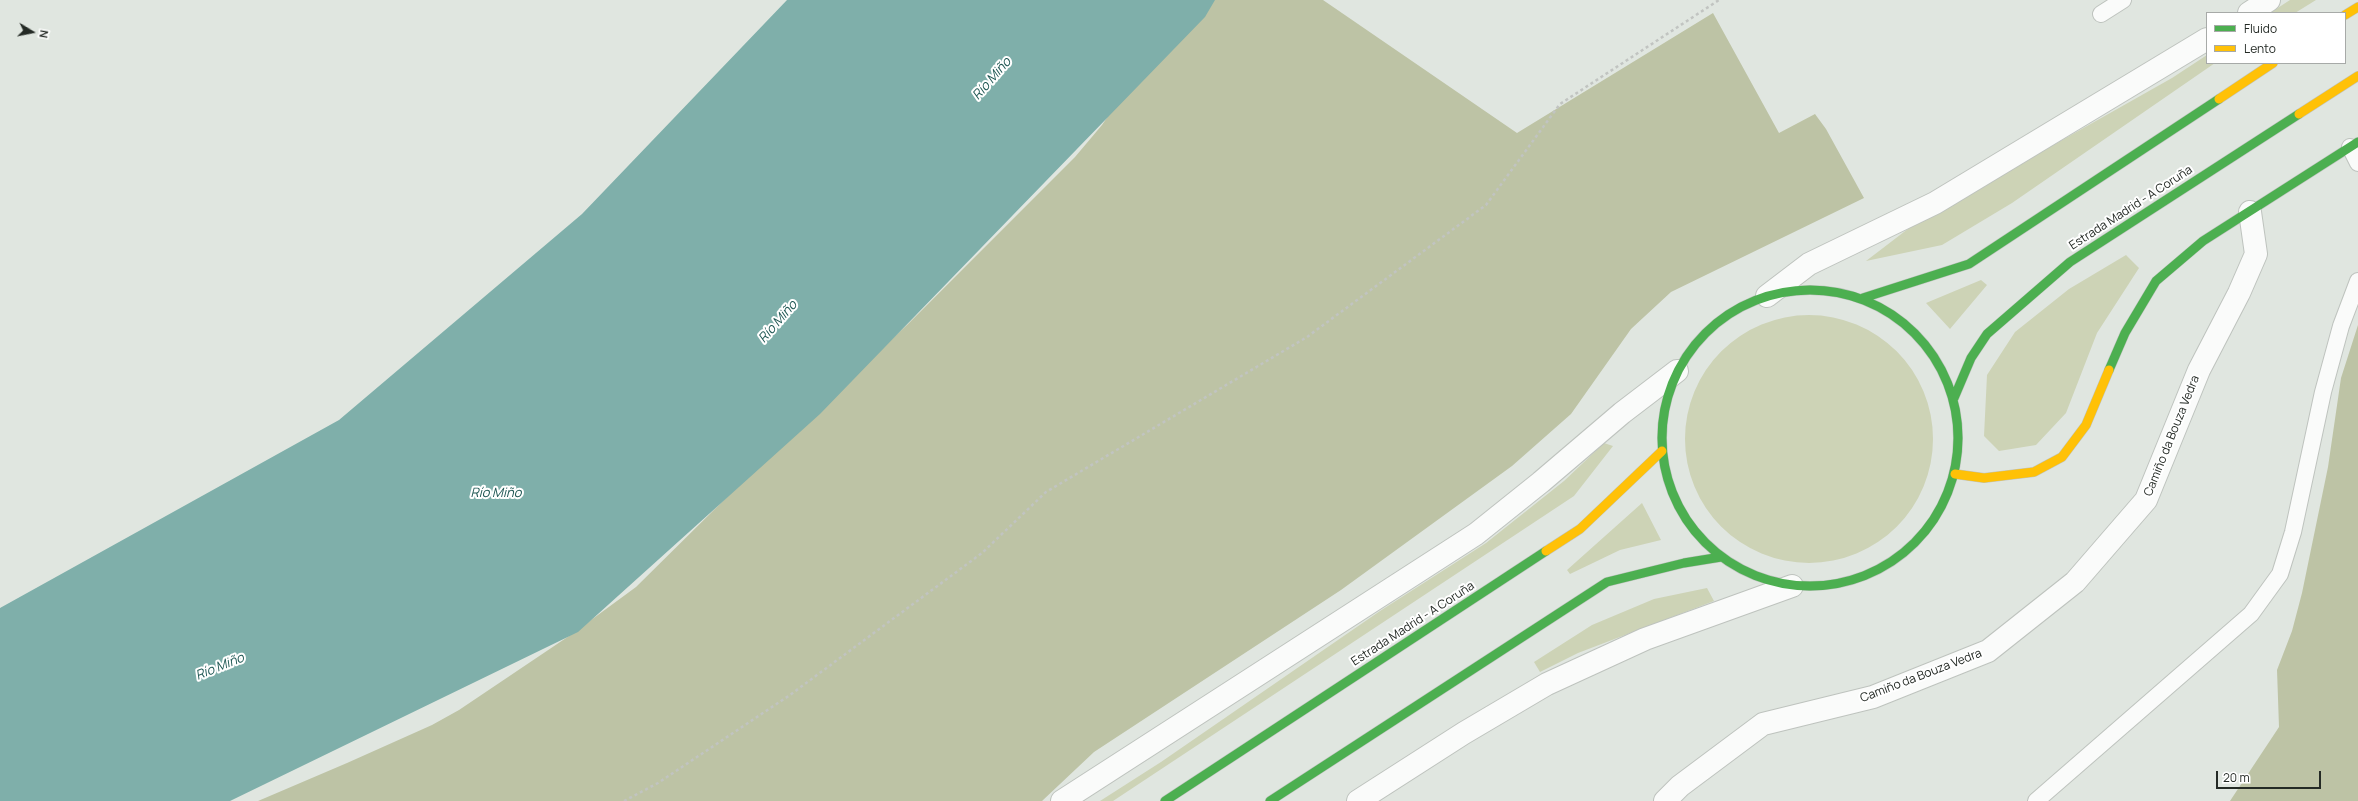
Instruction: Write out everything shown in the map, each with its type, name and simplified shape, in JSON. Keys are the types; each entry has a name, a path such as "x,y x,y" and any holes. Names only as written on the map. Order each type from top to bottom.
{"main road":[{"path":"2346,14 2358,7"},
{"path":"1863,298 1969,264 2271,64"},
{"name":"Estrada Madrid - A Coruña","path":"1954,398 1971,358 1987,334 2070,262 2358,76"},
{"path":"1955,474 1984,478 2034,472 2062,457 2086,425 2124,333 2156,281 2203,241 2354,144"},
{"path":"1815,289 1863,298 1893,314 1920,337 1940,366 1954,398 1959,436 1955,474 1938,514 1911,548 1876,572 1835,585 1792,586 1754,577 1721,557 1692,528 1671,492 1662,451 1664,410 1677,371 1700,338 1730,312 1767,296 1815,289"},
{"name":"Estrada Madrid - A Coruña","path":"1165,801 1580,529 1662,451"},
{"path":"1270,801 1607,582 1721,557"}],"street":[{"path":"2251,12 2269,0"},
{"path":"1767,296 1809,264 1935,202 2206,40"},
{"name":"Camiño da Bouza Vedra","path":"1665,801 1680,786 1763,724 1873,696 1988,651 2075,582 2146,500 2199,370 2239,293 2256,254 2250,212"},
{"path":"1062,801 1476,534 1541,482 1622,413 1677,371"},
{"path":"1358,801 1464,733 1547,684 1645,639 1792,586"}],"lane":[{"path":"2101,14 2123,0"},
{"path":"2354,144 2358,163"},
{"path":"2036,801 2251,614 2280,574 2292,532 2322,392 2341,326 2358,281"}],"path":[{"path":"624,801 658,783 790,695 982,553 1046,492 1307,338 1486,204 1560,104 1719,0"}],"green space":[{"path":"1187,0 1323,0 1517,133 1713,13 1779,133 1815,114 1826,129 1864,198 1671,292 1631,329 1571,414 1512,466 1341,590 1094,752 1042,801 258,801 432,725 459,710 572,634 636,587 813,412 907,325 1075,157 1102,125"},
{"path":"2290,0 2316,0 2297,12 2272,12"},
{"path":"2206,56 2206,64 2214,64 2012,203 1942,245 1866,261 1917,222 2172,78"},
{"path":"2126,255 2139,268 2097,333 2066,413 2036,445 1999,451 1984,436 1987,375 2015,332 2069,289"},
{"path":"1981,280 1987,285 1950,329 1926,303"},
{"path":"1809,315 1845,321 1867,330 1887,343 1905,361 1918,381 1927,403 1933,439 1927,475 1918,497 1905,517 1887,535 1867,548 1845,557 1809,563 1773,557 1751,548 1731,535 1713,517 1700,497 1691,475 1685,439 1691,403 1700,381 1713,361 1731,343 1751,330 1773,321"},
{"path":"2358,325 2358,801 2230,801 2279,727 2277,670 2292,631 2302,593 2328,467 2341,378"},
{"path":"1604,443 1613,446 1574,496 1113,801 1100,801 1161,762 1380,611 1486,543 1564,481"},
{"path":"1642,503 1661,540 1620,550 1570,574 1567,570"},
{"path":"1707,588 1714,601 1578,653 1540,672 1534,662 1592,625 1654,599"}],"water":[{"name":"Río Miño","path":"787,0 1215,0 1205,17 820,414 578,632 230,801 0,801 0,608 339,420 582,214"}],"traffic: fast":[{"path":"1863,298 1969,264 2219,99"},
{"path":"1954,398 1971,358 1987,334 2070,262 2299,114"},
{"path":"2109,370 2125,333 2156,281 2203,241 2358,142"},
{"path":"1810,290 1839,293 1867,301 1880,307 1904,323 1915,333 1925,344 1941,368 1947,381 1955,409 1958,438 1955,467 1947,495 1941,508 1925,532 1915,543 1904,553 1880,569 1867,575 1839,583 1810,586 1781,583 1753,575 1740,569 1716,553 1705,543 1695,532 1679,508 1673,495 1665,467 1662,438 1665,409 1673,381 1679,368 1695,344 1705,333 1716,323 1740,307 1753,301 1781,293 1810,290"},
{"path":"1165,801 1546,551"},
{"path":"1270,801 1607,582 1684,563 1721,557"}],"traffic: slow":[{"path":"2346,14 2358,7"},
{"path":"2219,99 2272,64"},
{"path":"2299,114 2358,76"},
{"path":"1955,474 1984,478 2034,472 2062,457 2086,425 2109,370"},
{"path":"1546,551 1580,529 1662,451"}]}
